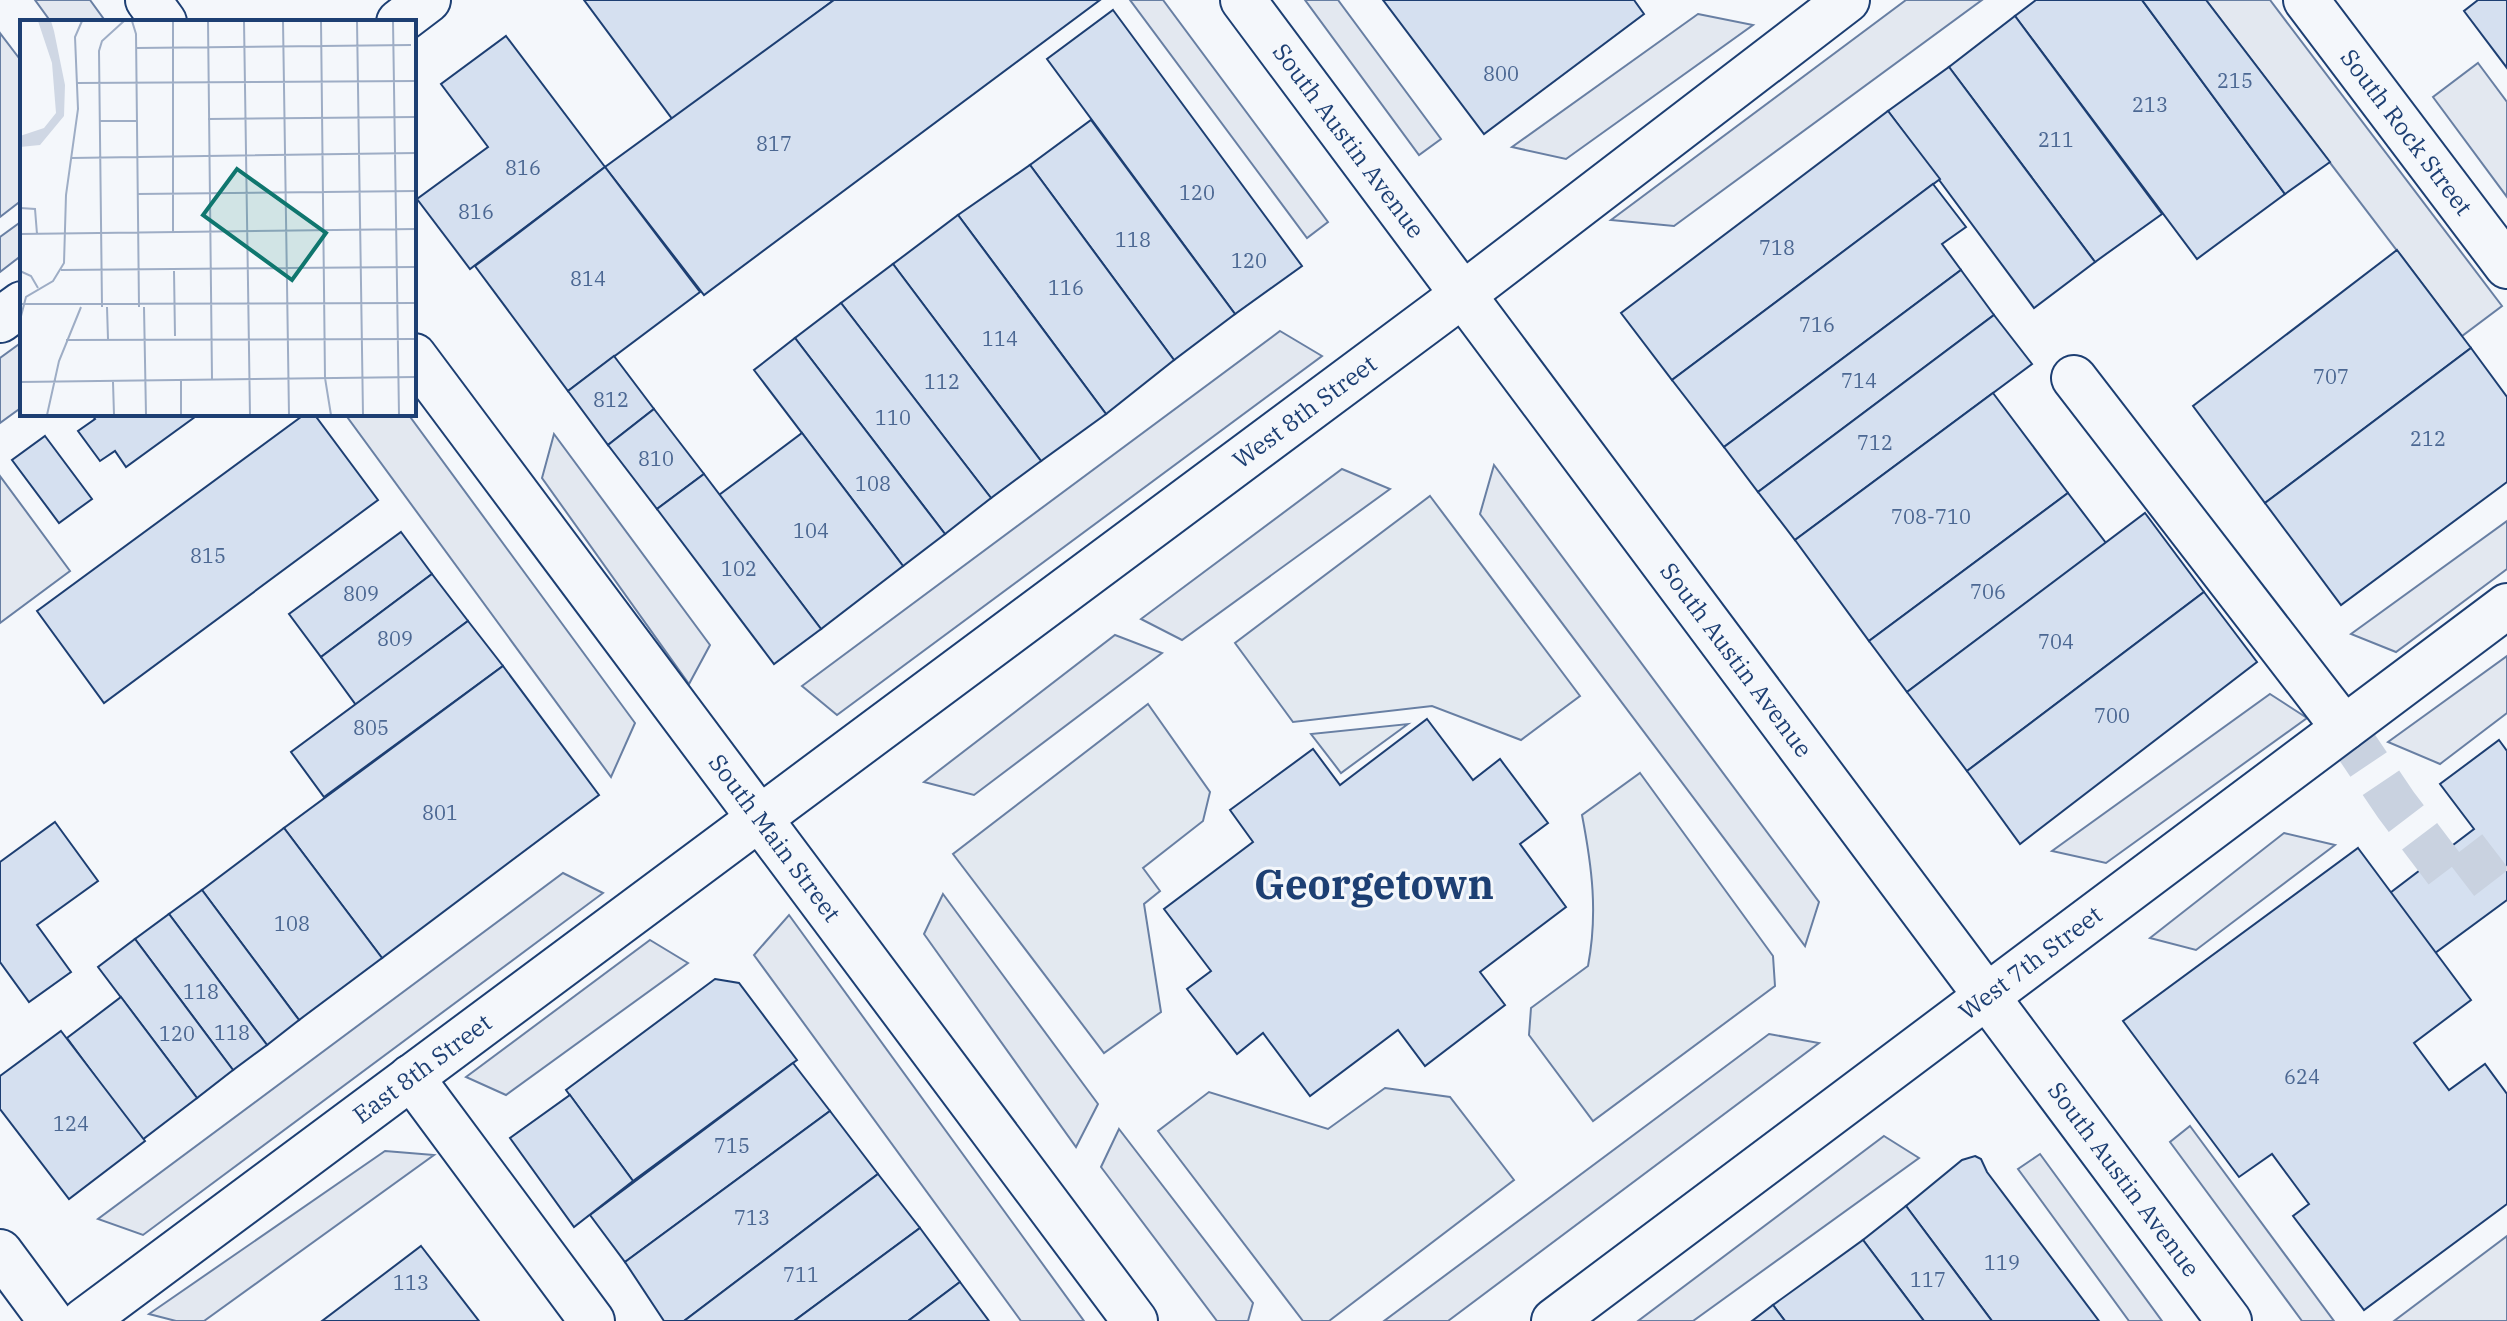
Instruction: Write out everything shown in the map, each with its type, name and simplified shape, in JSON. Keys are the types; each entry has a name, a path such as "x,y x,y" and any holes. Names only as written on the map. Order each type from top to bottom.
{"street":[{"path":"148,0 163,20"},
{"path":"402,20 428,0"},
{"name":"South Austin Avenue","path":"1243,0 2229,1321"},
{"name":"West 8th Street","path":"759,818 1461,296 1801,14 1847,0"},
{"name":"South Rock Street","path":"2306,0 2507,266"},
{"path":"0,320 20,305"},
{"name":"South Main Street","path":"416,359 1135,1321"},
{"path":"2074,378 2344,728"},
{"name":"West 7th Street","path":"1554,1321 1985,994 2507,606"},
{"name":"East 8th Street","path":"84,1321 759,818"},
{"path":"411,1077 592,1321"},
{"path":"0,1252 51,1321"}],"shaded area":[{"path":"35,0 90,0 105,20 50,20"},
{"path":"1130,0 1163,0 1328,222 1307,238"},
{"path":"1305,0 1338,0 1441,139 1419,155"},
{"path":"1906,0 1982,0 1674,226 1611,220"},
{"path":"2206,0 2270,0 2502,306 2462,336"},
{"path":"1698,14 1753,25 1566,159 1512,147"},
{"path":"0,33 20,59 20,202 0,217"},
{"path":"2478,63 2507,102 2507,197 2433,97"},
{"path":"20,222 20,257 0,272 0,237"},
{"path":"1280,331 1322,356 837,715 802,686"},
{"path":"20,343 20,408 0,423 0,358"},
{"path":"346,416 409,416 635,723 611,777"},
{"path":"554,434 710,645 689,684 542,478"},
{"path":"1494,465 1819,902 1805,946 1480,514"},
{"path":"1342,469 1390,489 1182,640 1141,619"},
{"path":"0,476 70,571 0,623"},
{"path":"1430,496 1580,696 1521,740 1432,706 1293,722 1235,643"},
{"path":"2507,521 2507,569 2396,652 2351,634"},
{"path":"1115,635 1162,653 974,795 924,782"},
{"path":"2507,656 2507,713 2440,764 2388,742"},
{"path":"2270,694 2307,718 2106,863 2052,851"},
{"path":"1148,704 1210,792 1203,821 1143,868 1160,891 1144,904 1161,1012 1104,1053 953,854"},
{"path":"1408,724 1341,773 1311,734"},
{"path":"1640,773 1773,956 1775,986 1593,1121 1529,1035 1531,1008 1588,966 1593,927 1592,890 1582,815"},
{"path":"2284,833 2335,845 2196,950 2150,938"},
{"path":"563,873 603,893 143,1235 98,1219"},
{"path":"943,894 1098,1104 1076,1147 924,934"},
{"path":"789,915 1084,1321 1021,1321 754,955"},
{"path":"650,940 688,963 506,1095 466,1077"},
{"path":"1769,1034 1819,1043 1448,1321 1384,1321"},
{"path":"1385,1088 1450,1097 1514,1180 1329,1321 1303,1321 1158,1131 1209,1092 1328,1129"},
{"path":"2190,1126 2334,1321 2302,1321 2170,1142"},
{"path":"1119,1129 1253,1303 1248,1321 1217,1321 1101,1167"},
{"path":"1884,1136 1919,1158 1693,1321 1638,1321"},
{"path":"385,1151 434,1155 204,1321 176,1321 149,1314"},
{"path":"2040,1154 2162,1321 2129,1321 2018,1169"},
{"path":"2507,1236 2507,1321 2394,1321"}],"building":[{"path":"584,0 834,0 673,120"},
{"path":"834,0 1100,0 704,295 605,167"},
{"path":"1383,0 1634,0 1644,14 1484,134"},
{"path":"2036,0 2142,0 2285,194 2197,259 2015,16"},
{"path":"2142,0 2206,0 2330,162 2285,194"},
{"path":"2478,0 2507,0 2507,68 2464,11"},
{"path":"1113,10 1302,266 1235,314 1047,59"},
{"path":"2015,16 2162,214 2095,262 1949,67"},
{"path":"506,36 605,167 470,269 417,199 488,147 441,84"},
{"path":"1949,67 2095,262 2034,308 1888,111"},
{"path":"1888,111 1940,179 1672,380 1621,313"},
{"path":"1091,120 1235,314 1174,360 1030,165"},
{"path":"1030,165 1174,360 1106,414 958,215"},
{"path":"605,167 700,292 568,391 475,266"},
{"path":"1933,184 1966,227 1942,244 1961,270 1724,447 1672,380"},
{"path":"958,215 1106,414 1041,461 893,264"},
{"path":"2397,250 2471,348 2265,503 2193,406"},
{"path":"893,264 1041,461 991,498 841,303"},
{"path":"1961,270 1994,315 1758,492 1724,447"},
{"path":"841,303 991,498 945,534 795,338"},
{"path":"1994,315 2032,364 1795,540 1758,492"},
{"path":"795,338 945,534 903,566 754,370"},
{"path":"2471,348 2507,397 2507,482 2341,605 2265,503"},
{"path":"614,356 654,409 608,445 568,391"},
{"path":"1993,393 2068,493 1869,641 1795,540"},
{"path":"654,409 704,474 657,509 608,445"},
{"path":"93,416 196,416 126,467 115,451 100,461 78,431 95,419"},
{"path":"302,416 315,416 378,500 104,703 37,611"},
{"path":"802,433 903,566 821,629 719,495"},
{"path":"45,436 92,499 59,523 12,460"},
{"path":"704,474 821,629 774,664 657,509"},
{"path":"2068,493 2106,543 1907,692 1869,641"},
{"path":"2145,513 2204,592 1967,771 1907,692"},
{"path":"401,532 432,574 321,657 289,614"},
{"path":"432,574 468,621 356,705 321,657"},
{"path":"2204,592 2257,662 2020,844 1967,771"},
{"path":"468,621 503,666 324,797 291,752"},
{"path":"503,666 599,795 382,958 284,828"},
{"path":"1427,719 1473,780 1500,759 1548,823 1520,844 1566,907 1480,972 1505,1005 1425,1066 1398,1030 1310,1096 1263,1033 1237,1054 1187,989 1211,971 1164,909 1253,842 1230,810 1313,749 1340,785"},
{"path":"2499,740 2507,751 2507,900 2435,953 2390,893 2474,829 2440,784"},
{"path":"55,822 98,881 37,925 71,972 29,1002 0,962 0,862"},
{"path":"284,828 382,958 299,1020 202,890"},
{"path":"2358,848 2471,1000 2414,1043 2449,1090 2485,1064 2507,1094 2507,1204 2364,1310 2293,1216 2309,1204 2272,1154 2239,1177 2123,1021"},
{"path":"202,890 299,1020 267,1045 169,914"},
{"path":"169,914 267,1045 233,1070 135,939"},
{"path":"135,939 233,1070 197,1098 98,967"},
{"path":"715,979 739,983 797,1060 633,1181 566,1090"},
{"path":"121,997 197,1098 142,1140 67,1038"},
{"path":"61,1031 145,1141 69,1199 0,1109 0,1076"},
{"path":"793,1063 830,1111 625,1262 590,1215"},
{"path":"570,1095 633,1181 574,1227 510,1138"},
{"path":"830,1111 878,1174 684,1321 664,1321 625,1262"},
{"path":"1975,1156 1981,1159 1987,1172 2099,1321 1992,1321 1906,1206 1962,1160"},
{"path":"878,1174 920,1228 794,1321 684,1321"},
{"path":"1906,1206 1992,1321 1924,1321 1863,1240"},
{"path":"920,1228 960,1282 908,1321 794,1321"},
{"path":"1863,1240 1924,1321 1785,1321 1773,1305"},
{"path":"421,1246 479,1321 322,1321"},
{"path":"960,1282 989,1321 908,1321"},
{"path":"1773,1305 1785,1321 1752,1321"}],"tunnel":[{"path":"2344,728 2396,805 2455,883 2507,843"}],"district":[{"name":"Georgetown","path":"1374,885"}]}
